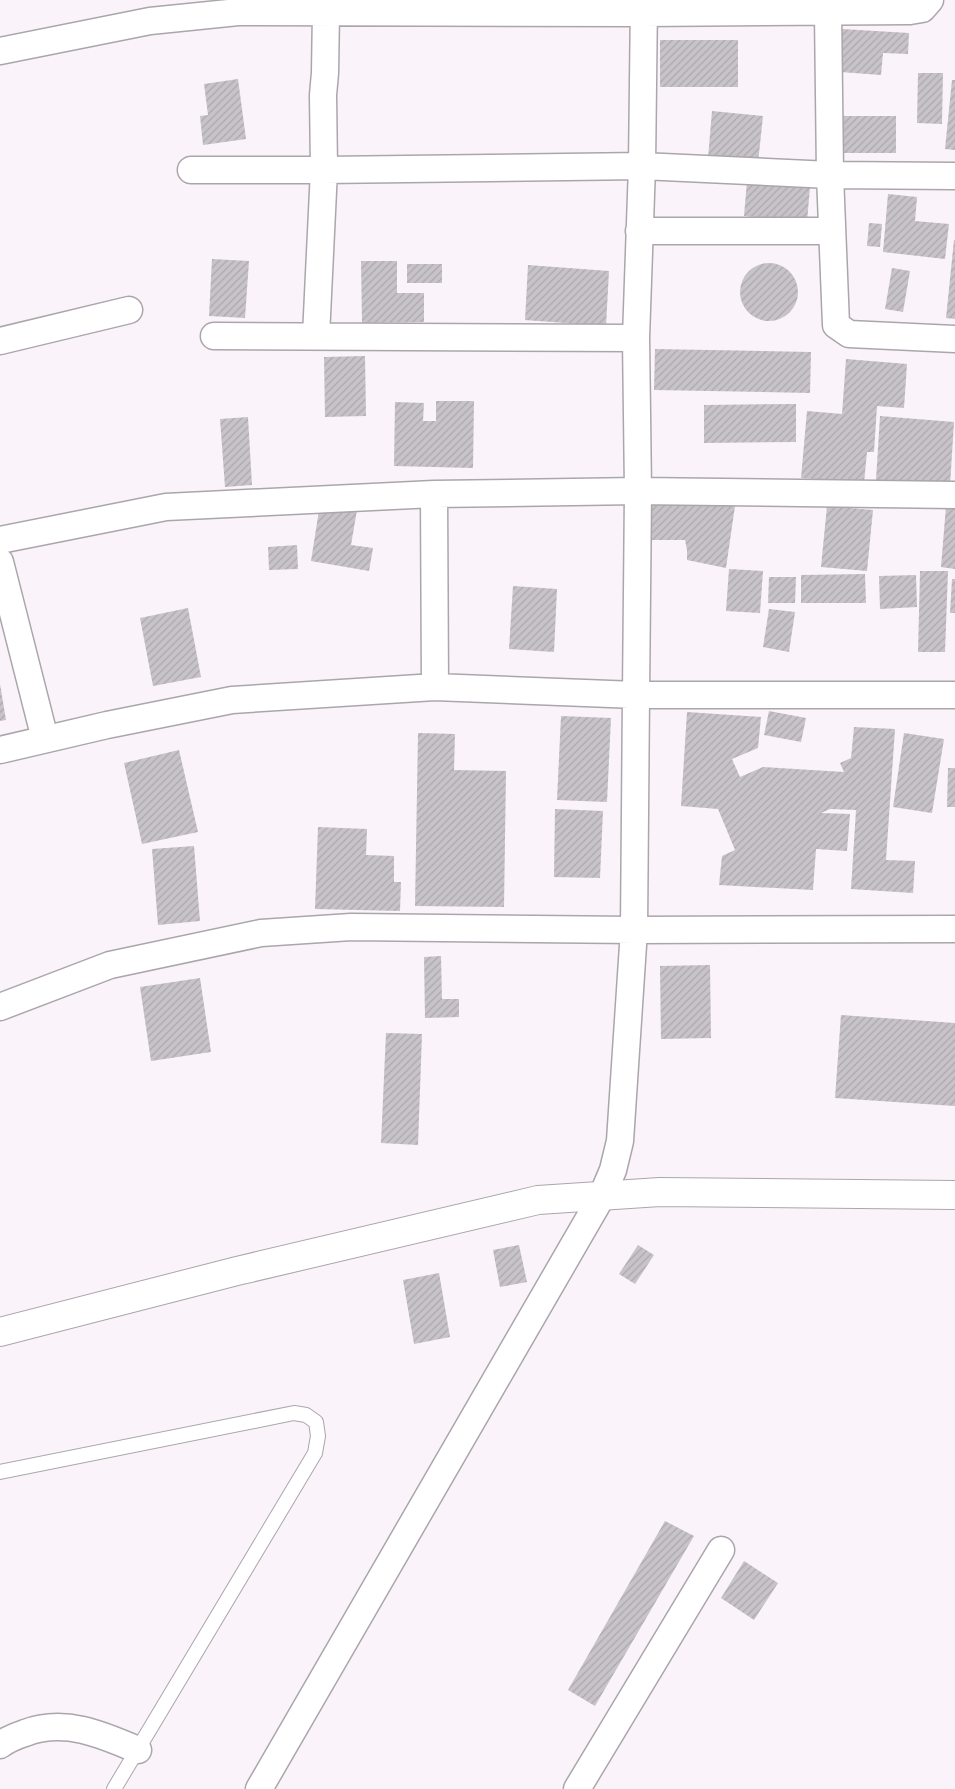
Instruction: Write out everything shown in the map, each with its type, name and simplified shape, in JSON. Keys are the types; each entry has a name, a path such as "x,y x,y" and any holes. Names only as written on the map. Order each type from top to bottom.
{"street":[{"path":"0,51 150,21 180,9 238,12 326,12 644,6 828,12 910,11 922,9 930,0"},
{"path":"259,1789 602,1196 612,1170 620,1140 634,930 638,491 636,338 642,166 644,6"},
{"path":"316,336 324,170 323,95 326,12"},
{"path":"828,12 830,175 836,325 849,334 955,339"},
{"path":"191,170 642,166 830,175 955,176"},
{"path":"639,231 832,231"},
{"path":"0,341 129,310"},
{"path":"214,336 636,338"},
{"path":"0,540 166,507 434,494 638,491 955,495"},
{"path":"434,494 434,687"},
{"path":"0,562 45,739"},
{"path":"0,750 107,725 232,700 434,687 636,695 955,696"},
{"path":"0,1007 110,965 261,933 352,927 634,930 955,929"},
{"path":"0,1332 237,1271 538,1200 660,1192 955,1195"},
{"path":"577,1789 721,1550"},
{"path":"0,1745 6,1740 37,1729 70,1727 101,1734 138,1750"}],"lane":[{"path":"0,1472 294,1413 306,1415 316,1422 318,1436 315,1453 114,1789"}],"building":[{"path":"842,29 909,33 908,54 883,53 881,75 840,72"},
{"path":"660,40 738,40 738,87 660,87"},
{"path":"918,73 943,73 942,124 917,123"},
{"path":"238,79 246,139 203,145 200,116 208,115 204,84"},
{"path":"952,80 955,80 955,150 945,149"},
{"path":"712,111 763,116 758,163 708,158"},
{"path":"840,116 896,116 896,153 840,153"},
{"path":"747,181 810,187 807,222 744,216"},
{"path":"888,194 917,197 915,221 949,224 945,259 883,252"},
{"path":"869,223 882,224 880,247 867,246"},
{"path":"955,240 955,319 946,318"},
{"path":"212,259 249,261 245,318 209,316"},
{"path":"361,261 397,261 397,293 424,293 424,322 362,323"},
{"path":"769,263 785,268 793,276 798,292 793,308 785,316 769,321 753,316 745,308 740,292 745,276 753,268"},
{"path":"407,264 442,264 442,283 407,283"},
{"path":"528,265 609,271 606,326 525,320"},
{"path":"892,268 910,271 903,312 885,309"},
{"path":"655,349 811,352 810,393 654,390"},
{"path":"365,356 366,416 325,417 324,357"},
{"path":"846,359 907,364 904,408 877,406 874,452 867,452 864,483 801,478 807,411 842,414"},
{"path":"436,401 474,401 473,468 394,466 395,402 424,403 423,421 436,421"},
{"path":"796,404 796,442 704,443 704,405"},
{"path":"880,416 954,422 950,486 876,480"},
{"path":"248,417 252,485 225,487 220,419"},
{"path":"736,499 726,568 687,560 685,540 649,540 647,504"},
{"path":"320,504 357,510 351,545 373,548 369,571 311,561"},
{"path":"827,506 873,510 867,571 821,567"},
{"path":"946,506 955,506 955,569 941,567"},
{"path":"297,545 298,569 269,570 268,547"},
{"path":"729,569 763,571 760,613 726,611"},
{"path":"920,571 948,571 945,652 918,652"},
{"path":"865,574 866,603 801,603 801,575"},
{"path":"916,575 917,607 880,609 879,576"},
{"path":"769,577 796,577 795,603 768,603"},
{"path":"952,579 955,579 955,613 950,613"},
{"path":"513,586 557,589 554,652 509,649"},
{"path":"188,608 201,677 153,686 140,618"},
{"path":"769,609 795,612 789,652 763,647"},
{"path":"0,684 6,720 0,721"},
{"path":"769,711 806,718 801,742 764,735"},
{"path":"687,712 761,717 758,748 732,759 740,777 763,767 844,772 840,763 851,758 854,727 895,729 886,860 915,861 913,893 851,889 856,810 830,809 821,813 850,814 847,851 816,849 813,890 719,885 722,856 735,850 718,809 681,806"},
{"path":"561,716 611,718 607,802 557,800"},
{"path":"418,733 455,734 454,770 506,771 504,907 415,906"},
{"path":"904,733 944,739 932,813 893,807"},
{"path":"179,750 198,832 142,844 124,763"},
{"path":"948,768 955,768 955,807 947,807"},
{"path":"555,809 603,811 600,878 554,877"},
{"path":"318,827 367,829 366,855 394,856 394,882 401,882 400,911 315,909"},
{"path":"194,846 200,921 158,925 152,849"},
{"path":"441,956 442,999 459,999 459,1017 425,1018 424,957"},
{"path":"710,965 711,1038 661,1039 660,966"},
{"path":"200,978 211,1052 151,1061 140,987"},
{"path":"841,1015 955,1023 955,1106 835,1098"},
{"path":"386,1033 422,1034 418,1145 381,1143"},
{"path":"519,1245 527,1282 500,1287 493,1250"},
{"path":"638,1245 654,1255 635,1284 619,1274"},
{"path":"439,1273 450,1337 414,1344 403,1280"},
{"path":"665,1521 694,1536 595,1706 568,1690"},
{"path":"744,1561 778,1583 754,1620 721,1598"}]}
